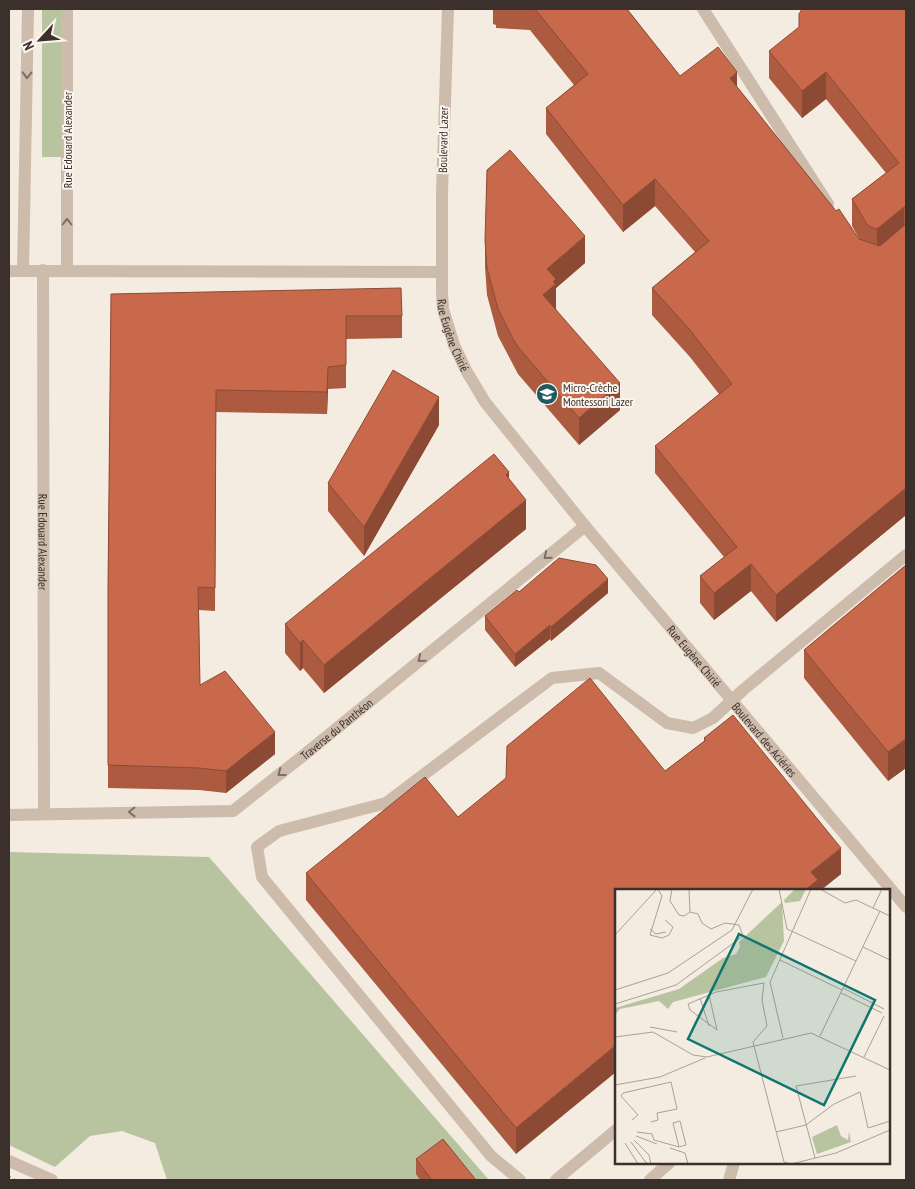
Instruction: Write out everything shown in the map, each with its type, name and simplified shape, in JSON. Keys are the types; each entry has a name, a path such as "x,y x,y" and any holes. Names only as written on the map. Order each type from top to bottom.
{"street":[{"path":"23,271 28,9"},
{"name":"Rue Edouard Alexander","path":"67,9 67,271"},
{"name":"Boulevard Lazer","path":"441,272 448,9"},
{"path":"703,9 836,217"},
{"name":"Rue Edouard Alexander","path":"43,270 44,814"},
{"path":"9,271 441,272"},
{"name":"Rue Eugène Chirié","path":"441,272 443,309 454,345 485,402 585,526 732,700"},
{"name":"Traverse du Panthéon","path":"44,814 233,811 585,526"},
{"name":"Boulevard des Aciéries","path":"906,554 732,700 906,907"},
{"path":"520,1180 491,1156 262,877 257,847 279,831 386,803 552,678 599,673 667,724 693,728 713,718 732,700"},
{"path":"9,814 44,814"},
{"path":"556,1180 615,1131"},
{"path":"9,1161 52,1180"},
{"path":"650,1180 668,1164"},
{"path":"729,1180 734,1164"}],"green space":[{"path":"42,9 61,9 61,157 42,157"},
{"path":"9,852 209,857 489,1180 167,1180 155,1143 122,1131 90,1136 55,1167 9,1145"}],"building":[{"path":"535,9 627,9 680,76 718,47 737,72 730,78 836,211 839,209 859,239 880,246 906,224 906,488 776,595 751,564 714,593 700,576 737,547 655,446 732,384 690,330 652,288 709,241 655,179 623,205 546,108 588,74"},
{"path":"802,9 906,9 906,208 904,207 877,229 868,226 852,199 899,163 826,72 802,91 769,51 799,27 799,14"},
{"path":"510,150 585,236 547,269 556,279 553,282 556,284 543,295 620,383 579,418 513,339 498,309 487,268 485,240 487,170"},
{"path":"401,288 402,316 346,316 346,365 328,367 327,392 216,390 215,588 198,587 200,685 225,671 275,732 226,771 199,768 108,765 111,294"},
{"path":"393,370 439,397 364,527 328,483"},
{"path":"494,454 509,472 506,475 526,500 324,665 303,640 300,643 285,624"},
{"path":"559,558 596,565 608,579 551,627 550,625 515,654 485,616 517,590 519,592"},
{"path":"906,565 906,739 888,752 804,650"},
{"path":"590,678 665,771 706,740 704,738 733,715 841,848 811,872 818,880 806,889 615,889 615,1046 516,1128 306,873 425,777 458,817 506,778 507,746"},
{"path":"443,1139 476,1180 432,1180 416,1159"}],"railway":[{"path":"9,1178 14,1180"}],"place":[{"name":"Micro-Crèche Montessori Lazer","path":"547,394"}]}
